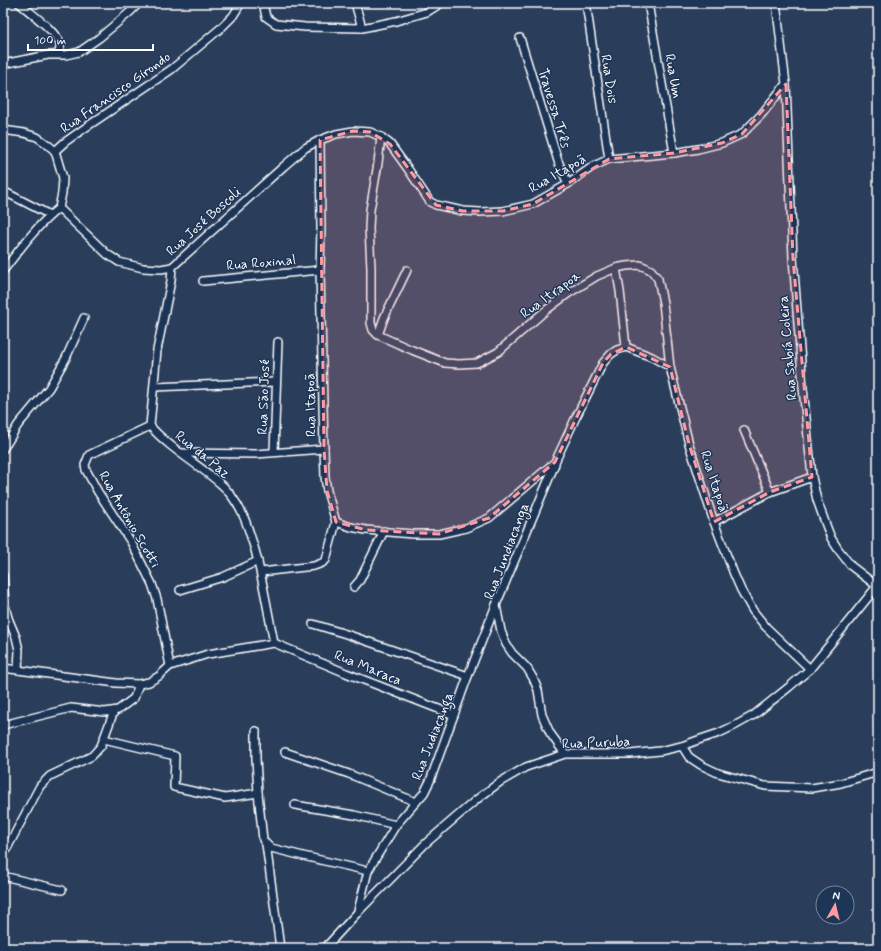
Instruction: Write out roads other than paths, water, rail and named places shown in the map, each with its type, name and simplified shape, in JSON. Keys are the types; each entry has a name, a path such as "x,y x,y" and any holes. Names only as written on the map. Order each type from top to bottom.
{"street":[{"path":"19,3 59,40 61,47 58,54"},
{"name":"Rua Francisco Girondo","path":"55,151 82,130 172,69 222,27 233,16 242,3"},
{"path":"263,3 266,17 276,24 305,27 362,28 396,21 427,12 441,3"},
{"path":"355,3 362,28"},
{"name":"Rua Dois","path":"586,3 609,159"},
{"name":"Rua Um","path":"648,3 674,154"},
{"path":"776,3 786,84"},
{"path":"3,64 48,55 66,55 79,52 88,47 138,4"},
{"name":"Travessa Três","path":"520,38 558,161 568,184"},
{"name":"Rua Itapoã","path":"336,522 327,491 325,477 320,270 320,140 336,134 353,131 370,132 381,137 390,144 430,202 436,206 463,211 503,211 533,204 568,184 592,167 609,159 674,154 722,143 742,134 761,115 786,84"},
{"name":"Rua Sabiá Coleira","path":"786,84 793,258 803,388 812,476 817,500 831,538 851,566 878,586"},
{"path":"3,130 24,133 36,137 47,144 55,151 63,178 59,208 50,215 30,236 3,271"},
{"path":"381,137 370,210 369,228 371,323 373,330 378,335 384,318 407,270"},
{"name":"Rua José Boscoli","path":"59,208 107,254 119,262 143,268 172,267 284,166 306,148 320,140"},
{"path":"3,191 50,215"},
{"name":"Rua Itrapoa","path":"378,335 444,363 477,363 498,352 545,311 569,293 597,276 616,268 640,265 651,270 658,279 663,303 670,367"},
{"path":"150,426 157,350 171,281 172,267"},
{"path":"616,268 626,347"},
{"name":"Rua Roxinal","path":"204,281 320,270"},
{"path":"3,449 18,425 48,388 66,358 84,318"},
{"name":"Rua São José","path":"274,452 278,342"},
{"path":"261,572 314,566 322,563 326,560 336,522 358,528 384,532 439,534 466,528 489,518 555,462 603,363 611,354 626,347 670,367"},
{"name":"Rua Itapoã","path":"670,367 689,444 714,522 734,574 753,611 766,627 810,669"},
{"path":"154,387 276,382"},
{"name":"Rua da Paz","path":"150,426 161,437 224,487 245,517 261,572 274,643"},
{"name":"Rua Antônio Scotti","path":"150,426 89,455 85,464 86,470 98,492 131,542 152,584 157,599 170,666"},
{"path":"744,430 770,492"},
{"name":"Rua São José","path":"181,453 256,454 324,449"},
{"name":"Rua Jundiacanga","path":"555,462 496,605 501,631 506,644 512,653 527,668 533,678 538,690 542,715 550,733 565,754"},
{"path":"714,522 770,492 812,476"},
{"path":"354,587 360,580 384,532"},
{"path":"180,590 222,577 258,561"},
{"path":"3,574 5,618 12,627 19,650 18,670"},
{"name":"Rua Puruba","path":"324,948 425,844 476,800 500,782 526,767 565,754 630,754 660,751 682,746 719,733 736,725 754,715 810,669 878,586"},
{"name":"Rua Judiacanga","path":"358,912 368,871 387,838 396,825 424,793 430,781 468,676 496,605"},
{"path":"314,624 468,676"},
{"path":"3,668 116,683 139,684 149,682 159,676 170,666 208,654 274,643"},
{"name":"Rua Maraca","path":"274,643 454,715"},
{"path":"3,724 71,708 105,712 118,710 134,698 139,684"},
{"path":"3,856 40,786 50,776 92,756 101,746 114,711"},
{"path":"256,731 258,793 263,840 266,844 271,848 368,871"},
{"path":"104,739 175,756 174,787 224,798 258,793"},
{"path":"682,746 689,757 701,765 718,773 764,786 812,788 841,783 878,772"},
{"path":"285,752 350,774 416,802"},
{"path":"295,805 354,815 396,825"},
{"path":"266,844 280,948"},
{"path":"3,876 62,890"}]}
